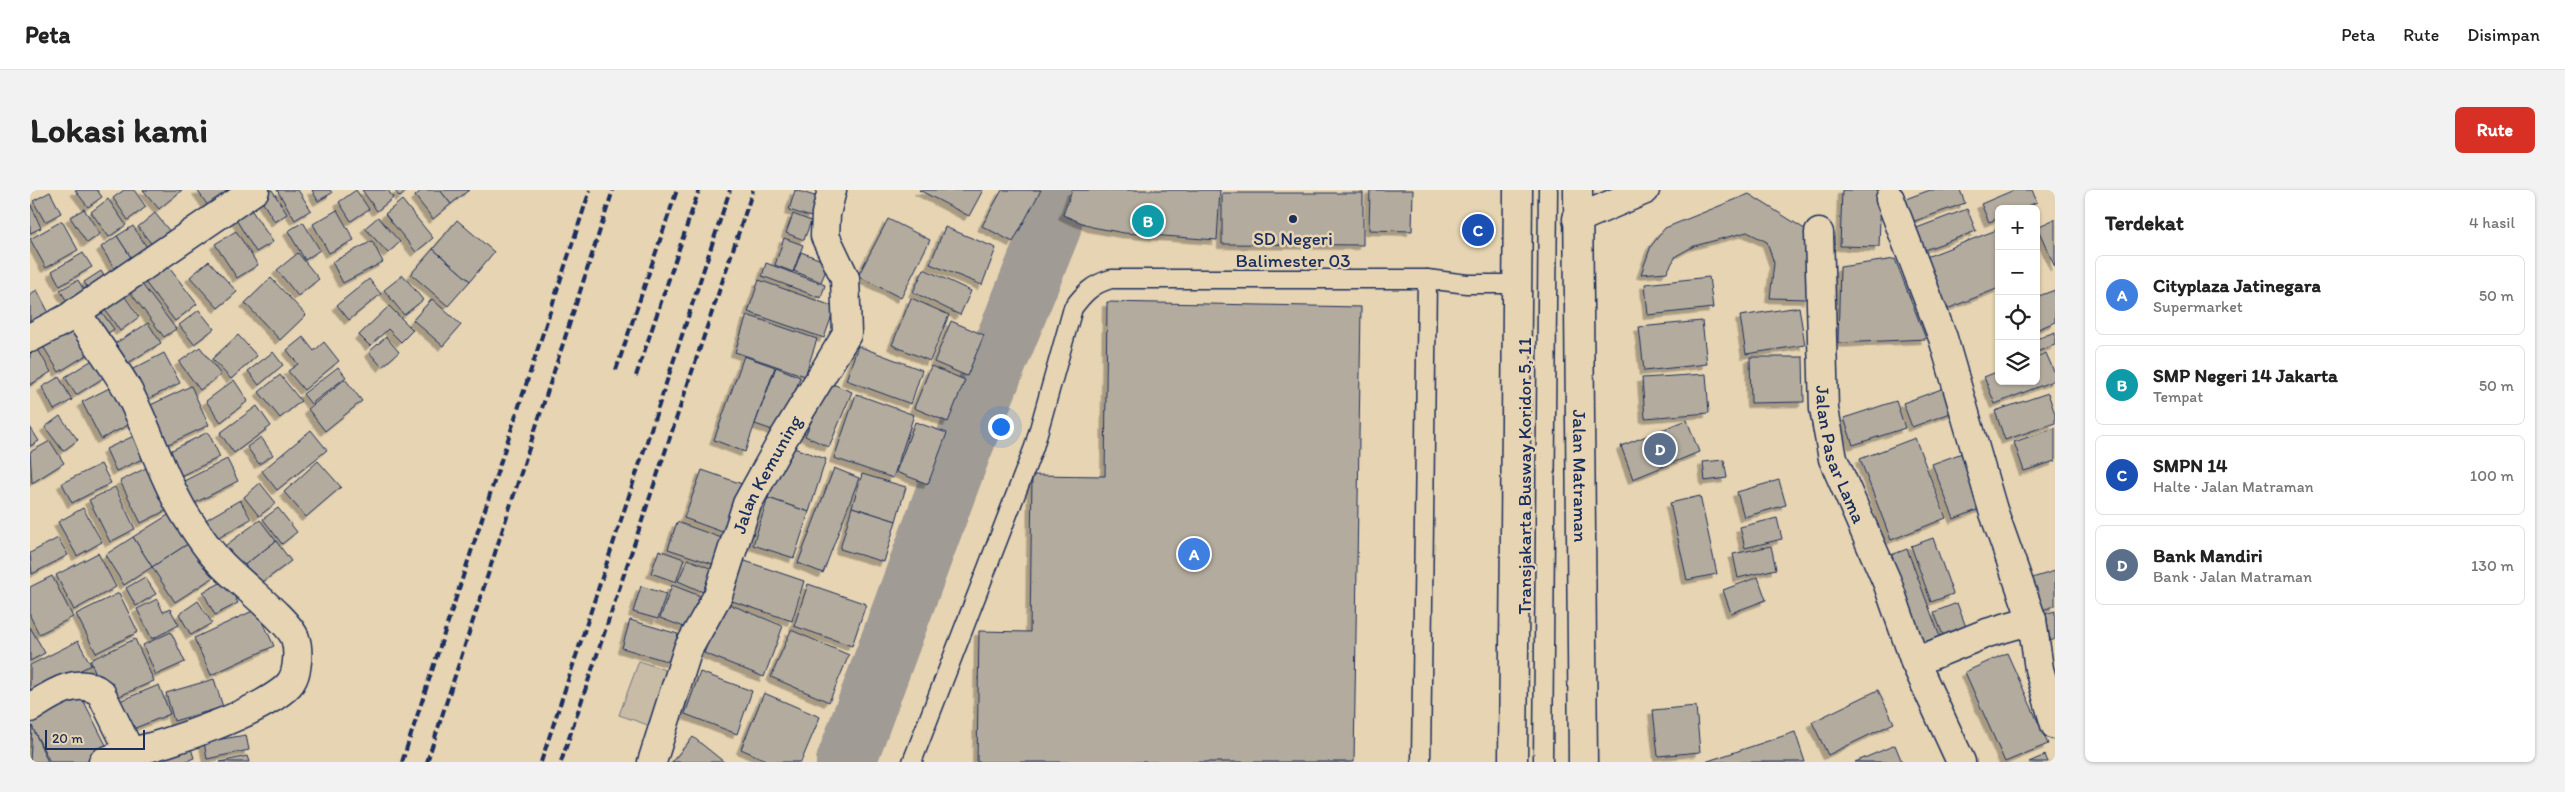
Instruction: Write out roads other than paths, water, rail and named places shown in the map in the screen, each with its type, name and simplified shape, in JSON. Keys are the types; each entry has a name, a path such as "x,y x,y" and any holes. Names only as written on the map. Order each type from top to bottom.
{"street":[{"path":"30,338 76,312 255,190"},
{"name":"Jalan Kemuning","path":"652,762 688,649 718,595 746,504 782,439 847,334 846,278 825,236 826,214 832,190"},
{"path":"1513,762 1518,190"},
{"name":"Jalan Matraman","path":"1578,190 1583,762"},
{"path":"1577,219 1645,190"},
{"path":"1890,199 1943,338 1993,510 2032,620 2039,669 2055,725"},
{"name":"Jalan Pasar Lama","path":"1819,233 1824,408 1833,459 1887,582 1915,662 1961,762"},
{"path":"76,312 126,388 151,447 183,511 217,560 285,624 295,638 297,657 292,681 279,695 231,720 103,762"},
{"path":"1915,662 1987,632 2032,620"},
{"path":"30,708 71,686 95,687 101,693 130,752"}],"lane":[{"name":"Transjakarta Busway Koridor 5, 11","path":"1543,762 1548,190"},
{"path":"912,762 1034,447 1073,308 1086,291 1099,282 1111,279 1427,279 1466,284 1517,284"},
{"path":"1421,762 1427,279"}],"waterway":[{"path":"846,762 961,451 1051,228 1059,190"}],"railway":[{"path":"402,762 590,190"},
{"path":"427,762 613,190"},
{"path":"616,370 677,190"},
{"path":"636,376 699,190"},
{"path":"541,762 730,190"},
{"path":"561,762 753,190"}],"place":[{"name":"SD Negeri Balimester 03","path":"1293,219"},
{"name":"SMP Negeri 14 Jakarta","path":"1148,221"},
{"name":"SMPN 14","path":"1478,230"},
{"name":"Bank Mandiri","path":"1660,449"},
{"name":"Cityplaza Jatinegara","path":"1194,554"}]}
